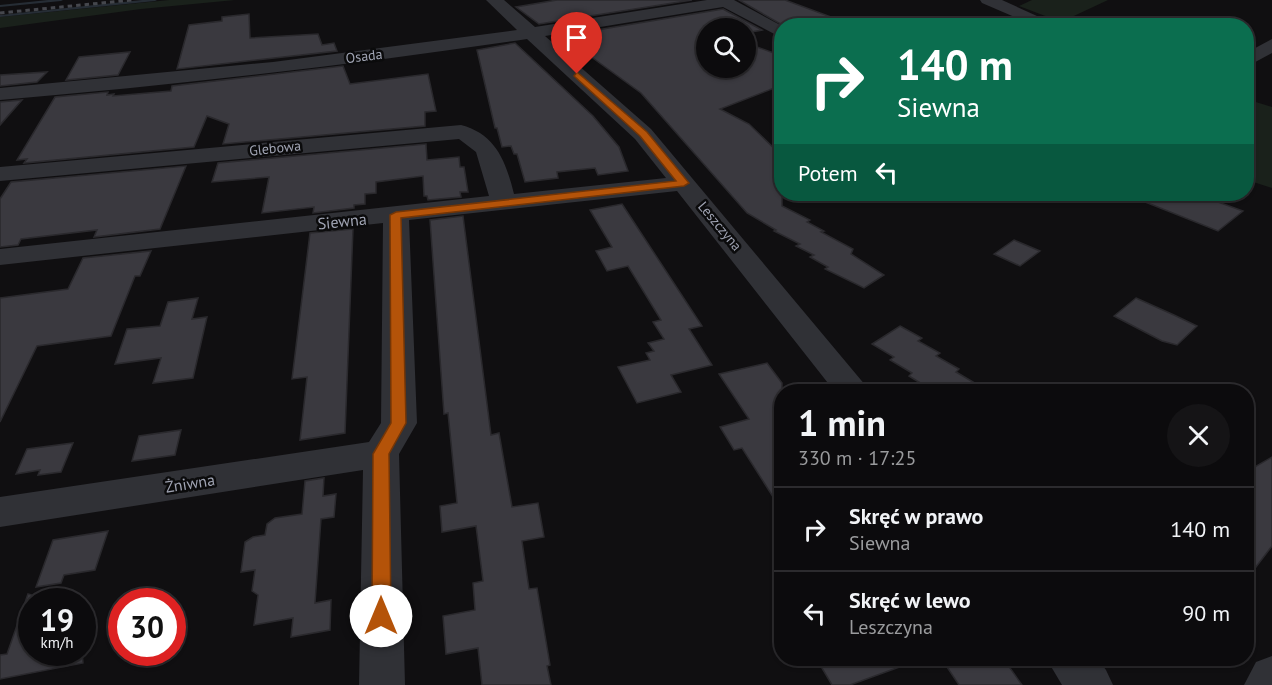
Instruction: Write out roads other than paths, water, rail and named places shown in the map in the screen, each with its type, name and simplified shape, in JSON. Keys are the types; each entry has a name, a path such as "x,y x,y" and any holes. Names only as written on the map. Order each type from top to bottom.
{"street":[{"name":"Leszczyna","path":"494,0 643,134 847,384"},
{"path":"988,0 1032,18"},
{"name":"Osada","path":"0,94 287,66 531,34 724,1"},
{"path":"724,1 774,29"},
{"path":"1254,57 1272,45"},
{"name":"Glebowa","path":"0,174 461,132 474,136 491,156 503,203"},
{"name":"Siewna","path":"0,257 684,183"},
{"path":"382,685 381,454 399,423 396,215"},
{"name":"Żniwna","path":"2,517 381,454"},
{"path":"1075,666 1090,685"},
{"path":"1267,685 1272,677"}],"waterway":[{"path":"0,6 61,0"},
{"path":"0,16 155,0"}],"railway":[{"path":"0,13 132,0"}]}
